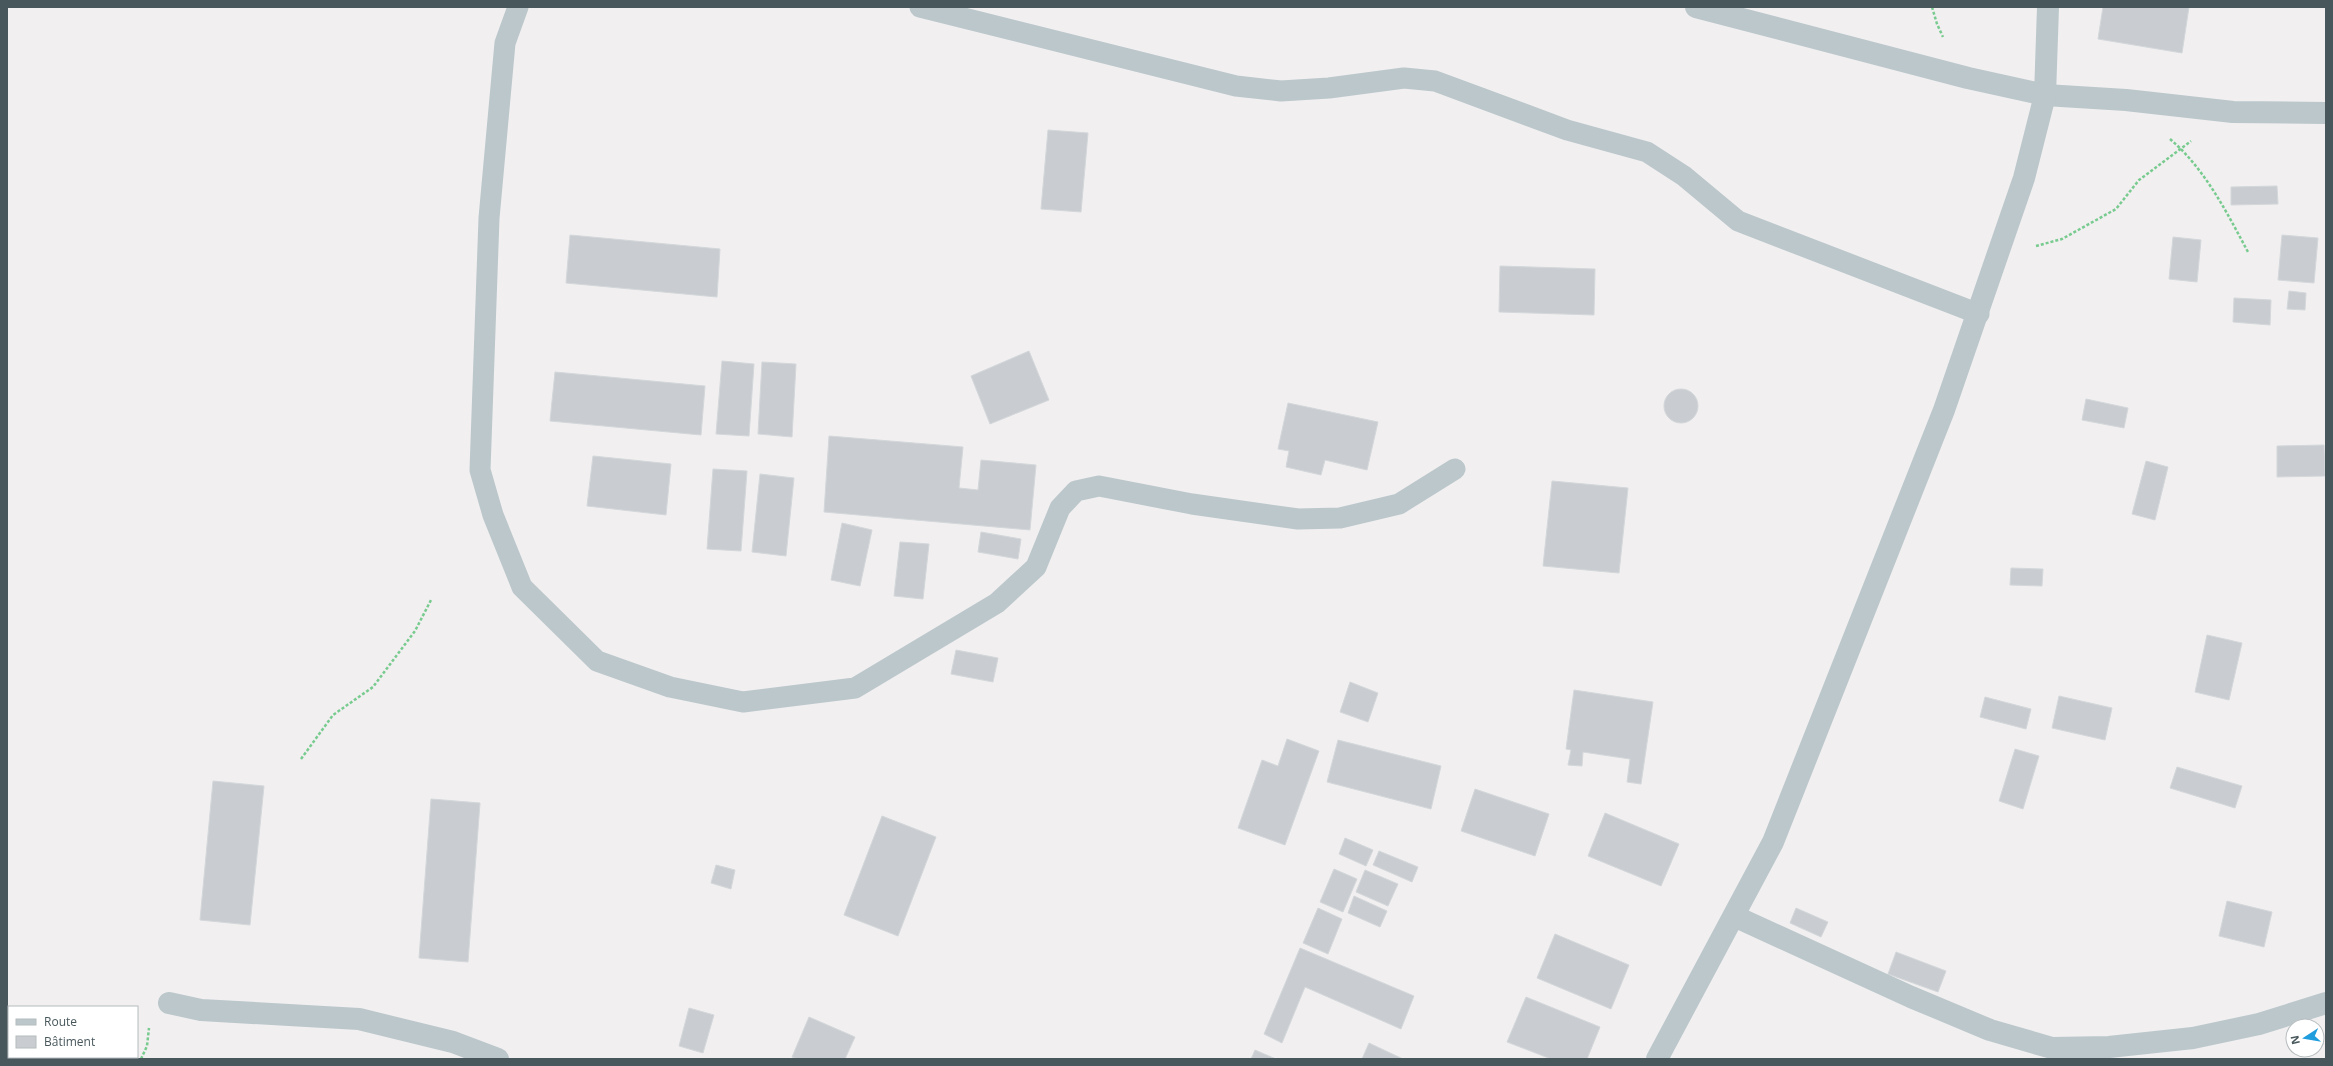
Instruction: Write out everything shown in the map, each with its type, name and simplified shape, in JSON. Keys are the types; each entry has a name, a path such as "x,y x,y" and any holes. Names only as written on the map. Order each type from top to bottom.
{"street":[{"path":"1696,7 1728,14 1968,78 2045,95 2126,100 2233,112 2326,113"},
{"path":"1657,1059 1774,842 1944,410 1979,314 2024,178 2045,95 2048,7"},
{"path":"1734,916 1911,997 1990,1030 2052,1048 2109,1047 2194,1038 2259,1024 2326,1003"},
{"path":"169,1003 201,1010 359,1020 453,1042 498,1059"}],"lane":[{"path":"518,7 505,43 489,218 480,470 494,515 522,587 597,661 670,687 744,702 855,688 997,603 1036,566 1060,508 1076,491 1099,486 1192,504 1298,519 1340,518 1399,504 1456,469"},
{"path":"920,7 1236,86 1282,91 1329,88 1404,78 1435,81 1567,130 1647,152 1684,176 1738,221 1979,314"}],"path":[{"path":"1998,256 2062,239 2116,209 2139,180 2181,148 2233,112"},
{"path":"2164,134 2181,148 2210,185 2248,252"},
{"path":"300,759 333,715 373,687 415,631 431,600"}],"building":[{"path":"2103,7 2189,7 2182,53 2098,39"},
{"path":"1048,130 1088,133 1081,212 1041,209"},
{"path":"2277,186 2278,204 2231,205 2231,187"},
{"path":"570,235 720,249 717,297 566,283"},
{"path":"2282,235 2318,238 2314,283 2278,280"},
{"path":"2173,237 2201,240 2197,282 2169,279"},
{"path":"1500,266 1595,269 1594,315 1499,312"},
{"path":"2289,291 2306,293 2305,310 2287,309"},
{"path":"2234,298 2271,300 2270,325 2233,322"},
{"path":"1029,351 1049,400 990,424 971,376"},
{"path":"722,361 754,364 749,436 716,434"},
{"path":"762,362 796,364 792,437 758,434"},
{"path":"555,372 705,386 701,435 550,421"},
{"path":"1678,389 1684,389 1688,390 1695,396 1698,406 1697,413 1691,420 1684,423 1678,423 1674,422 1667,416 1664,409 1664,403 1665,399 1671,392"},
{"path":"2086,399 2128,408 2124,428 2082,420"},
{"path":"1288,403 1378,422 1367,470 1325,460 1321,475 1286,467 1289,451 1278,449"},
{"path":"829,436 963,447 959,488 978,490 981,460 1036,465 1030,530 824,512"},
{"path":"2324,445 2325,476 2277,477 2277,446"},
{"path":"593,456 671,464 666,515 587,506"},
{"path":"2146,461 2168,467 2155,520 2132,514"},
{"path":"713,469 747,471 741,551 707,549"},
{"path":"760,474 794,478 786,556 752,552"},
{"path":"1552,481 1628,488 1619,573 1543,566"},
{"path":"842,523 872,530 860,586 831,580"},
{"path":"981,532 1021,539 1018,559 978,552"},
{"path":"900,542 929,544 923,599 894,596"},
{"path":"2011,568 2043,569 2042,586 2010,585"},
{"path":"2207,635 2242,643 2229,700 2195,692"},
{"path":"956,650 998,658 993,682 951,674"},
{"path":"1350,682 1378,693 1368,722 1340,712"},
{"path":"1574,690 1653,702 1641,784 1627,782 1630,759 1583,752 1582,766 1568,765 1571,750 1566,749"},
{"path":"2059,696 2112,708 2105,740 2052,728"},
{"path":"1985,697 2031,709 2026,729 1980,717"},
{"path":"1287,739 1319,751 1285,845 1238,828 1262,760 1278,766"},
{"path":"1338,740 1441,766 1431,809 1327,782"},
{"path":"2015,749 2039,756 2023,809 1999,801"},
{"path":"2177,767 2242,786 2235,808 2170,788"},
{"path":"213,781 264,786 250,925 200,920"},
{"path":"1475,789 1549,814 1535,856 1461,831"},
{"path":"431,799 480,803 468,962 419,958"},
{"path":"1605,813 1679,844 1661,886 1588,856"},
{"path":"882,816 936,837 898,936 844,915"},
{"path":"1345,838 1373,850 1366,866 1339,854"},
{"path":"1379,851 1418,867 1412,882 1373,865"},
{"path":"716,865 735,870 731,889 711,883"},
{"path":"1334,869 1357,879 1343,912 1320,902"},
{"path":"1365,870 1398,884 1388,906 1356,892"},
{"path":"1354,896 1387,911 1380,927 1348,913"},
{"path":"2227,901 2272,912 2264,947 2219,936"},
{"path":"1318,908 1342,919 1328,954 1303,943"},
{"path":"1796,908 1828,922 1821,937 1790,923"},
{"path":"1555,934 1629,965 1611,1009 1537,978"},
{"path":"1300,948 1414,996 1401,1029 1305,987 1282,1043 1264,1034"},
{"path":"1896,952 1946,971 1938,992 1888,974"},
{"path":"1526,997 1600,1027 1587,1059 1551,1059 1507,1042"},
{"path":"689,1008 714,1015 703,1053 679,1046"},
{"path":"809,1017 855,1037 845,1059 797,1059 792,1057"},
{"path":"1369,1043 1403,1059 1362,1059"},
{"path":"1255,1050 1276,1059 1251,1059"}]}
